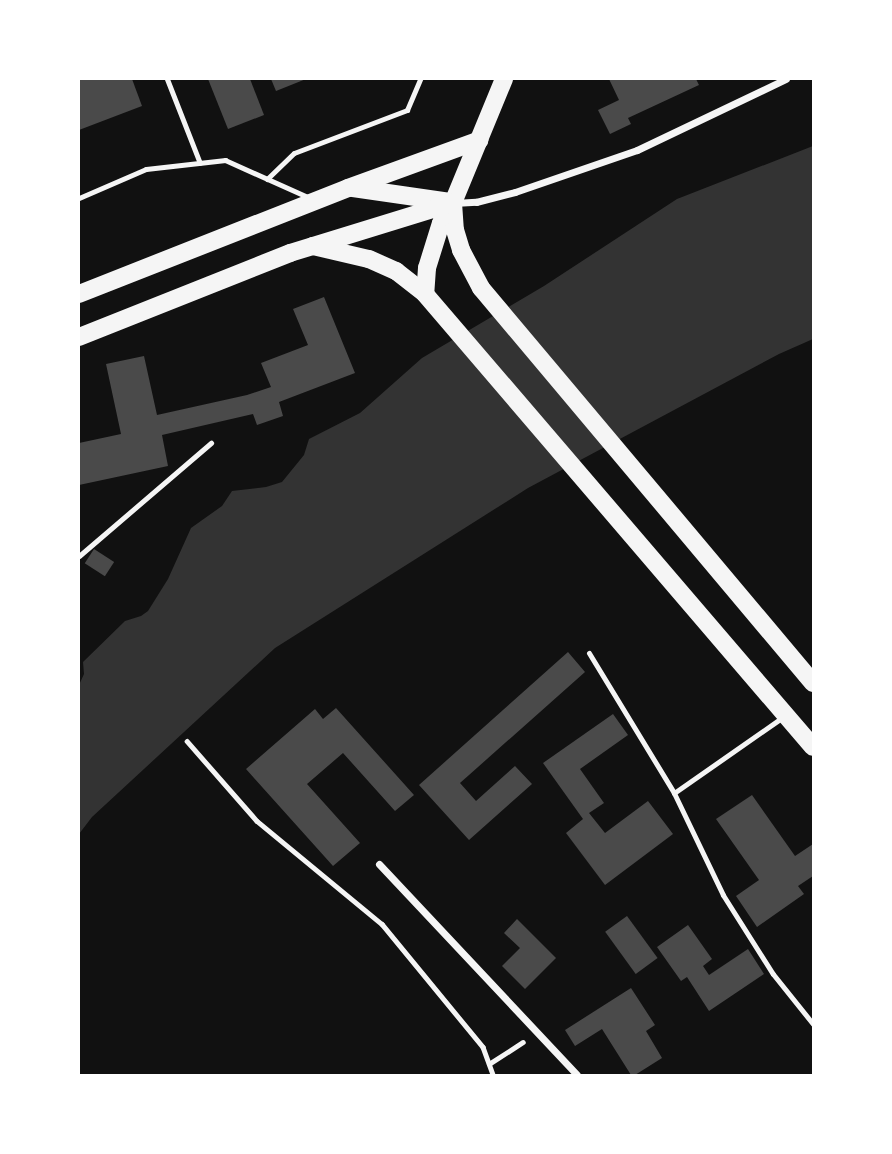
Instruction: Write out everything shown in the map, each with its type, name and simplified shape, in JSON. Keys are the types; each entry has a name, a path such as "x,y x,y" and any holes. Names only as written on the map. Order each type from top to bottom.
{"main road":[{"path":"425,294 432,248 504,79"},
{"path":"79,294 348,188 480,140"},
{"path":"348,188 425,196 453,203"},
{"path":"79,337 313,246 453,203"},
{"path":"453,203 455,230 461,250 481,288 813,682"},
{"path":"313,246 369,259 396,271 425,294 813,747"}],"street":[{"path":"453,203 476,202 516,192 637,150 786,79"},
{"path":"379,864 577,1075"}],"lane":[{"path":"167,79 200,163"},
{"path":"267,179 294,153 407,110 420,79"},
{"path":"79,198 146,169 225,160 316,201"},
{"path":"79,556 211,443"},
{"path":"589,653 674,793 723,895 773,974 813,1024"},
{"path":"674,793 786,715"}],"path":[{"path":"187,741 257,821 382,924 483,1047 493,1075"},
{"path":"489,1064 537,1033"}],"shaded area":[{"path":"813,146 813,339 779,354 528,488 275,648 92,817 79,834 79,685 84,674 83,662 125,621 148,611 168,579 191,528 222,506 232,491 282,482 304,455 309,439 360,413 422,358 544,286 677,199"}],"building":[{"path":"79,79 132,79 142,106 79,130"},
{"path":"208,79 250,79 264,115 228,129"},
{"path":"271,79 306,79 276,91"},
{"path":"609,79 696,79 699,85 628,118 631,124 610,134 598,110 619,100"},
{"path":"324,297 355,373 279,402 283,416 257,425 253,414 162,435 168,466 79,485 79,443 121,434 106,364 144,356 157,415 247,395 271,387 261,363 308,345 293,309"},
{"path":"94,549 114,562 105,576 85,563"},
{"path":"568,652 585,672 460,783 476,801 515,766 532,784 469,840 419,785"},
{"path":"336,708 414,795 395,811 343,753 307,784 360,843 333,866 246,769 315,709 323,719"},
{"path":"613,714 628,735 580,769 604,803 589,813 605,833 648,801 673,834 605,885 566,833 583,819 543,763"},
{"path":"752,795 795,856 813,844 813,876 798,886 804,894 757,927 736,896 759,880 716,819"},
{"path":"627,916 658,958 636,974 605,932"},
{"path":"517,919 556,958 525,989 502,966 520,948 504,933"},
{"path":"688,925 712,959 703,966 709,975 748,949 764,974 709,1011 687,977 681,981 657,947"},
{"path":"631,988 655,1025 646,1031 662,1058 635,1075 631,1075 602,1029 575,1046 565,1030"}]}
